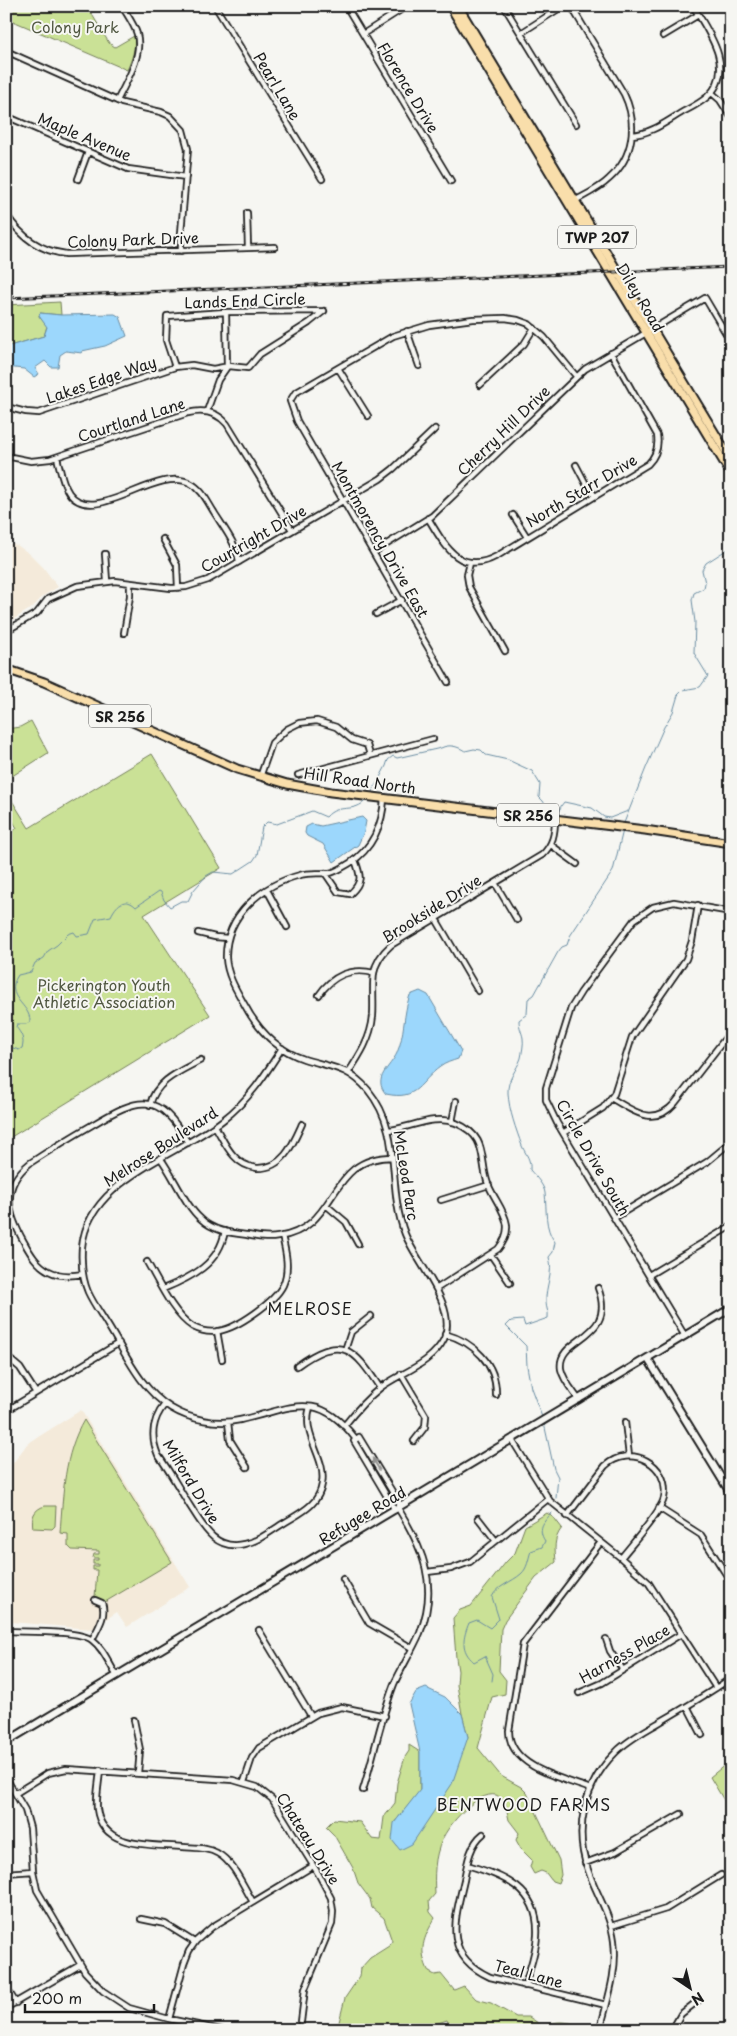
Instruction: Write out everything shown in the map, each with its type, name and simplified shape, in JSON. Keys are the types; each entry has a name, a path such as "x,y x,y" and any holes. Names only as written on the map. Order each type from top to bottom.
{"main road":[{"name":"Diley Road","path":"450,6 649,331 731,474"},
{"name":"Diley Road","path":"458,6 572,203"},
{"name":"Diley Road","path":"649,331 731,460"},
{"name":"Hill Road North","path":"6,669 44,682 220,762 260,777 306,788 635,828 731,843"},
{"name":"Refugee Road","path":"6,1742 731,1308"},
{"path":"648,1359 731,1494"}],"street":[{"path":"117,101 136,57 138,46 134,28 122,6"},
{"name":"Pearl Lane","path":"215,6 322,179"},
{"name":"Florence Drive","path":"346,6 451,181"},
{"path":"363,34 407,6"},
{"path":"504,6 576,124"},
{"path":"520,33 563,6"},
{"path":"571,6 624,94 632,118 632,134 626,157 619,169 608,180 572,203"},
{"path":"632,134 641,134 653,129 712,93 722,75 721,56 693,6"},
{"path":"664,36 698,15"},
{"path":"6,51 117,101 134,107 161,112 175,120 183,130 188,142 181,251"},
{"path":"712,93 731,117"},
{"name":"Maple Avenue","path":"6,116 138,172 186,177"},
{"path":"78,179 88,152"},
{"path":"246,213 248,248"},
{"name":"Colony Park Drive","path":"6,214 16,228 31,241 61,254 79,255 275,247"},
{"name":"Cherry Hill Drive","path":"374,552 428,518 576,376 611,353 705,298 731,342"},
{"name":"Lands End Circle","path":"167,316 226,312 324,311"},
{"name":"Lakes Edge Way","path":"6,407 39,413 175,367 192,365 217,369 227,367 248,368 260,354 309,323 324,311"},
{"path":"207,411 218,380 227,367 226,312"},
{"name":"Lakes Edge Way","path":"167,316 166,340 175,367"},
{"path":"368,416 338,368 377,345 406,331 448,321 505,318 524,322 534,328 565,360 576,376"},
{"path":"480,385 524,344 534,328"},
{"path":"406,331 419,366"},
{"name":"North Starr Drive","path":"470,563 480,563 492,559 648,464 655,454 658,446 655,429 611,353"},
{"name":"Montmorency Drive East","path":"338,368 295,394 290,400 292,409 448,682"},
{"name":"Courtland Lane","path":"6,456 31,461 57,457 188,413 207,411 219,416 227,424 292,530"},
{"name":"Courtright Drive","path":"6,631 37,613 48,599 59,593 89,583 107,581 178,588 208,580 394,470 436,429"},
{"path":"57,457 68,492 76,500 83,503 100,503 166,481 178,479 190,483 204,495 234,544 239,562"},
{"path":"576,465 595,496"},
{"path":"513,515 527,537"},
{"path":"428,518 451,551 462,560 470,563 467,575 469,587 506,651"},
{"path":"163,540 177,564 178,588"},
{"path":"105,554 107,581"},
{"path":"124,633 130,596 130,583"},
{"path":"376,614 402,600"},
{"path":"260,777 272,743 287,729 299,724 317,721 336,727 352,740 367,745 370,755"},
{"path":"298,775 433,739"},
{"name":"McLeod Parc","path":"384,798 382,816 376,835 367,849 355,860 341,869 325,873 299,875 267,890 249,903 233,924 228,938 227,968 237,991 261,1029 282,1048 302,1058 340,1068 360,1082 373,1097 383,1114 389,1130 394,1157 397,1206 402,1226 413,1251 436,1289 446,1311 446,1334"},
{"path":"556,819 550,845 577,864"},
{"name":"Brookside Drive","path":"348,1073 364,1046 371,1028 374,1009 374,972 378,959 386,950 537,858 550,845"},
{"path":"325,873 338,892 350,894 358,886 360,880 355,860"},
{"path":"495,883 517,920"},
{"path":"267,890 287,927"},
{"name":"Circle Drive South","path":"685,1336 563,1133 548,1106 546,1088 566,1020 574,1003 638,915 667,902 698,905 731,912"},
{"path":"563,1133 603,1108 611,1098 632,1037 686,959 692,941 698,905"},
{"path":"436,919 478,991"},
{"path":"198,933 215,938 228,938"},
{"path":"319,995 329,983 344,974 356,971 374,972"},
{"path":"611,1098 643,1115 655,1116 666,1112 731,1031"},
{"name":"Melrose Boulevard","path":"282,1048 249,1097 233,1112 215,1126 116,1187 97,1207 88,1224 82,1243 83,1274 92,1299 144,1384 165,1404 193,1418 228,1422 285,1407 310,1407 327,1413 356,1438 354,1441 398,1508 417,1541 427,1572 426,1612 420,1633 394,1685 363,1790"},
{"path":"150,1105 155,1091 162,1084 201,1060"},
{"path":"452,1122 456,1100"},
{"path":"83,1274 59,1275 48,1270 38,1262 12,1219 9,1204 11,1188 20,1172 30,1163 110,1113 132,1104 150,1105 162,1109 172,1117 188,1143"},
{"path":"389,1130 432,1120 452,1122 462,1126 476,1140 484,1158 489,1185 505,1215 507,1228 502,1245 492,1255 436,1289"},
{"path":"215,1126 235,1158 245,1165 263,1168 275,1164 284,1157 302,1124"},
{"path":"614,1218 707,1162 731,1142"},
{"path":"161,1159 200,1218 210,1226 225,1232 267,1238 282,1236 307,1226 327,1206 343,1179 357,1165 375,1158 394,1157"},
{"path":"441,1200 489,1185"},
{"path":"327,1206 346,1222 358,1244"},
{"path":"649,1276 731,1226"},
{"path":"163,1289 211,1262 221,1247 225,1232"},
{"path":"147,1262 175,1310 188,1323 204,1331 217,1331 230,1327 261,1309 279,1292 287,1268 282,1236"},
{"path":"492,1255 510,1282"},
{"path":"578,1400 563,1376 561,1362 568,1348 588,1335 599,1319 602,1297 598,1288"},
{"path":"345,1350 351,1332 371,1316"},
{"path":"217,1331 222,1359"},
{"path":"344,1426 380,1388 426,1360 435,1352 446,1334 468,1342 482,1354 494,1376 496,1395"},
{"path":"6,1411 119,1343"},
{"path":"297,1366 314,1354 324,1350 336,1348 345,1350 362,1362 380,1388"},
{"path":"6,1356 20,1368 36,1393"},
{"path":"402,1374 426,1416 425,1427 414,1441"},
{"name":"Milford Drive","path":"165,1404 155,1420 153,1432 154,1444 158,1454 203,1528 218,1541 236,1546 255,1540 298,1515 313,1503 320,1492 323,1474 309,1432 307,1420 310,1407"},
{"path":"228,1422 230,1440 247,1467"},
{"path":"625,1422 629,1456"},
{"path":"512,1440 548,1499 648,1582 716,1688"},
{"path":"567,1516 605,1466 615,1458 629,1456 646,1459 659,1472 665,1490 663,1502 621,1558"},
{"path":"427,1572 464,1566 548,1499"},
{"path":"660,1508 701,1535 731,1582"},
{"path":"478,1518 496,1541"},
{"path":"591,1789 537,1768 521,1759 510,1744 509,1731 523,1644 601,1542"},
{"path":"343,1579 369,1623 412,1648"},
{"path":"92,1640 104,1609 102,1603 95,1600"},
{"path":"259,1630 311,1716"},
{"path":"6,1632 76,1634 92,1640 104,1654 117,1676"},
{"name":"Harness Place","path":"579,1693 591,1689 681,1634"},
{"path":"606,1640 613,1656 623,1670"},
{"path":"600,2030 614,1967 615,1948 611,1926 585,1863 583,1851 582,1826 584,1808 591,1789 601,1769 626,1743 731,1678"},
{"path":"687,1706 702,1735"},
{"path":"244,1782 252,1758 259,1748 323,1710 342,1708 384,1716"},
{"path":"134,1720 140,1750 138,1773"},
{"name":"Chateau Drive","path":"16,1793 54,1771 66,1768 244,1782 257,1787 272,1799 331,1898 333,1917 330,1930 305,1988 300,2030"},
{"path":"100,1770 97,1809 104,1827 113,1836 131,1843 196,1848 217,1853 231,1865 253,1902"},
{"path":"6,1778 25,1810 30,1828 33,1871 40,1896 80,1964 93,1982 118,2002 142,2012 221,2030"},
{"path":"585,1863 615,1852 681,1814"},
{"name":"Teal Lane","path":"483,1834 474,1843 455,1916 455,1934 458,1946 468,1962 483,1974 606,2005"},
{"path":"467,1865 492,1872 509,1880 523,1893 532,1909 536,1921 537,1936 525,1986"},
{"path":"169,2019 184,1964 194,1942 212,1927 313,1866"},
{"path":"6,1873 33,1871"},
{"path":"611,1926 666,1909 721,1875"},
{"path":"141,1919 165,1924 194,1942"},
{"path":"6,2008 80,1964"},
{"path":"6,1987 16,2003"},
{"path":"672,2030 681,2014 699,2000"}],"shaded area":[{"path":"6,543 17,545 31,555 58,587 43,596 33,607 6,624"},
{"path":"81,1410 190,1587 127,1627 117,1612 92,1629 11,1622 6,1564 6,1473 27,1444"}],"green space":[{"name":"Colony Park","path":"6,6 87,6 109,43 115,47 134,36 133,53 127,70 6,18"},
{"path":"60,302 61,315 40,313 39,316 47,326 44,336 6,347 6,305"},
{"path":"31,721 48,753 6,780 6,729 20,727"},
{"name":"Pickerington Youth Athletic Association","path":"152,754 221,868 144,915 210,1015 6,1140 6,836 17,828 6,810 6,791 29,828"},
{"path":"84,1420 172,1562 105,1602 95,1597 97,1570 93,1570 93,1566 98,1566 98,1564 93,1564 93,1560 98,1560 98,1558 93,1558 94,1554 99,1554 99,1551 72,1550 68,1546 68,1534 60,1533 68,1460 77,1433"},
{"path":"45,1506 56,1506 55,1526 52,1529 33,1528 32,1520 34,1514 38,1509"},
{"path":"547,1513 562,1528 556,1540 556,1562 536,1578 505,1620 501,1629 499,1671 506,1680 505,1694 492,1697 478,1748 501,1776 521,1787 527,1793 559,1860 561,1875 558,1883 552,1881 546,1873 541,1871 534,1874 530,1867 532,1860 521,1849 516,1840 519,1833 509,1820 505,1802 496,1795 480,1798 464,1810 450,1826 439,1846 435,1867 435,1894 429,1901 430,1912 435,1918 427,1932 423,1951 429,1972 435,1975 441,1974 454,1990 464,1986 476,1999 491,2003 516,2017 529,2017 544,2027 555,2023 570,2023 574,2024 574,2030 452,2030 447,2020 417,2030 337,2030 345,1998 360,1976 361,1968 370,1958 389,1946 392,1941 384,1918 372,1908 370,1899 358,1883 353,1868 334,1835 326,1827 334,1819 360,1822 372,1839 381,1840 384,1817 395,1803 397,1783 405,1757 409,1751 409,1745 420,1752 420,1791 394,1823 468,1737 457,1685 458,1671 453,1618 460,1610 471,1606 515,1553 525,1526"},
{"path":"731,1760 731,1812 710,1777"}],"water":[{"path":"40,313 61,315 115,314 120,317 127,336 105,346 82,351 82,353 66,351 60,355 58,367 51,367 45,361 35,368 39,374 34,377 24,369 6,367 6,347 44,336 47,327 39,316"},
{"path":"362,817 366,821 364,832 358,845 334,862 323,844 307,836 305,833 306,827 312,824 321,826"},
{"path":"420,991 428,995 461,1051 458,1059 440,1067 412,1092 405,1095 386,1094 382,1088 381,1078 400,1046 410,995"},
{"path":"426,1688 445,1697 462,1714 468,1737 452,1784 412,1844 400,1850 392,1840 394,1823 420,1790 420,1752 409,1704 416,1692"}],"waterway":[{"path":"624,823 664,727 673,712 678,695 683,690 700,687 708,676 694,653 695,622 692,600 694,593 704,588 705,583 702,570 706,563 731,547"},
{"path":"371,794 388,760 393,756 397,758 450,746 465,751 481,750 486,755 508,760 532,771 540,784 539,797 546,806 555,810 560,810 564,802 592,808 604,817 610,818 628,811"},
{"path":"6,1044 19,1050 22,1048 22,1037 16,1027 17,1024 30,1022 26,1010 15,995 14,983 18,975 31,972 35,963 44,958 48,951 68,934 74,932 77,936 89,934 95,919 111,916 115,908 121,903 128,902 136,907 159,891 170,907 181,901 188,901 193,891 206,876 213,872 233,874 253,861 257,855 262,827 267,822 277,824 312,811 326,817 336,810 352,808 362,804 367,799"},
{"path":"542,1417 531,1388 526,1346 506,1326 511,1321 523,1320 525,1326 548,1318 546,1296 550,1269 549,1257 553,1252 555,1242 549,1231 545,1193 539,1181 530,1170 529,1160 522,1146 511,1113 508,1088 521,1058 523,1036 519,1020 527,1014 528,999 534,995 558,952 567,945 570,936 613,871 623,830"},
{"path":"544,1423 554,1469 558,1477 556,1498"},
{"path":"492,1681 493,1674 485,1656 474,1662 466,1653 464,1639 467,1628 469,1623 477,1620 490,1628 499,1619 492,1597 497,1590 523,1572 531,1551 542,1547 545,1541 541,1529 546,1519 552,1513"}],"railway":[{"path":"6,298 731,267"}],"district":[{"name":"MELROSE","path":"310,1308"},
{"name":"BENTWOOD FARMS","path":"524,1804"}]}
